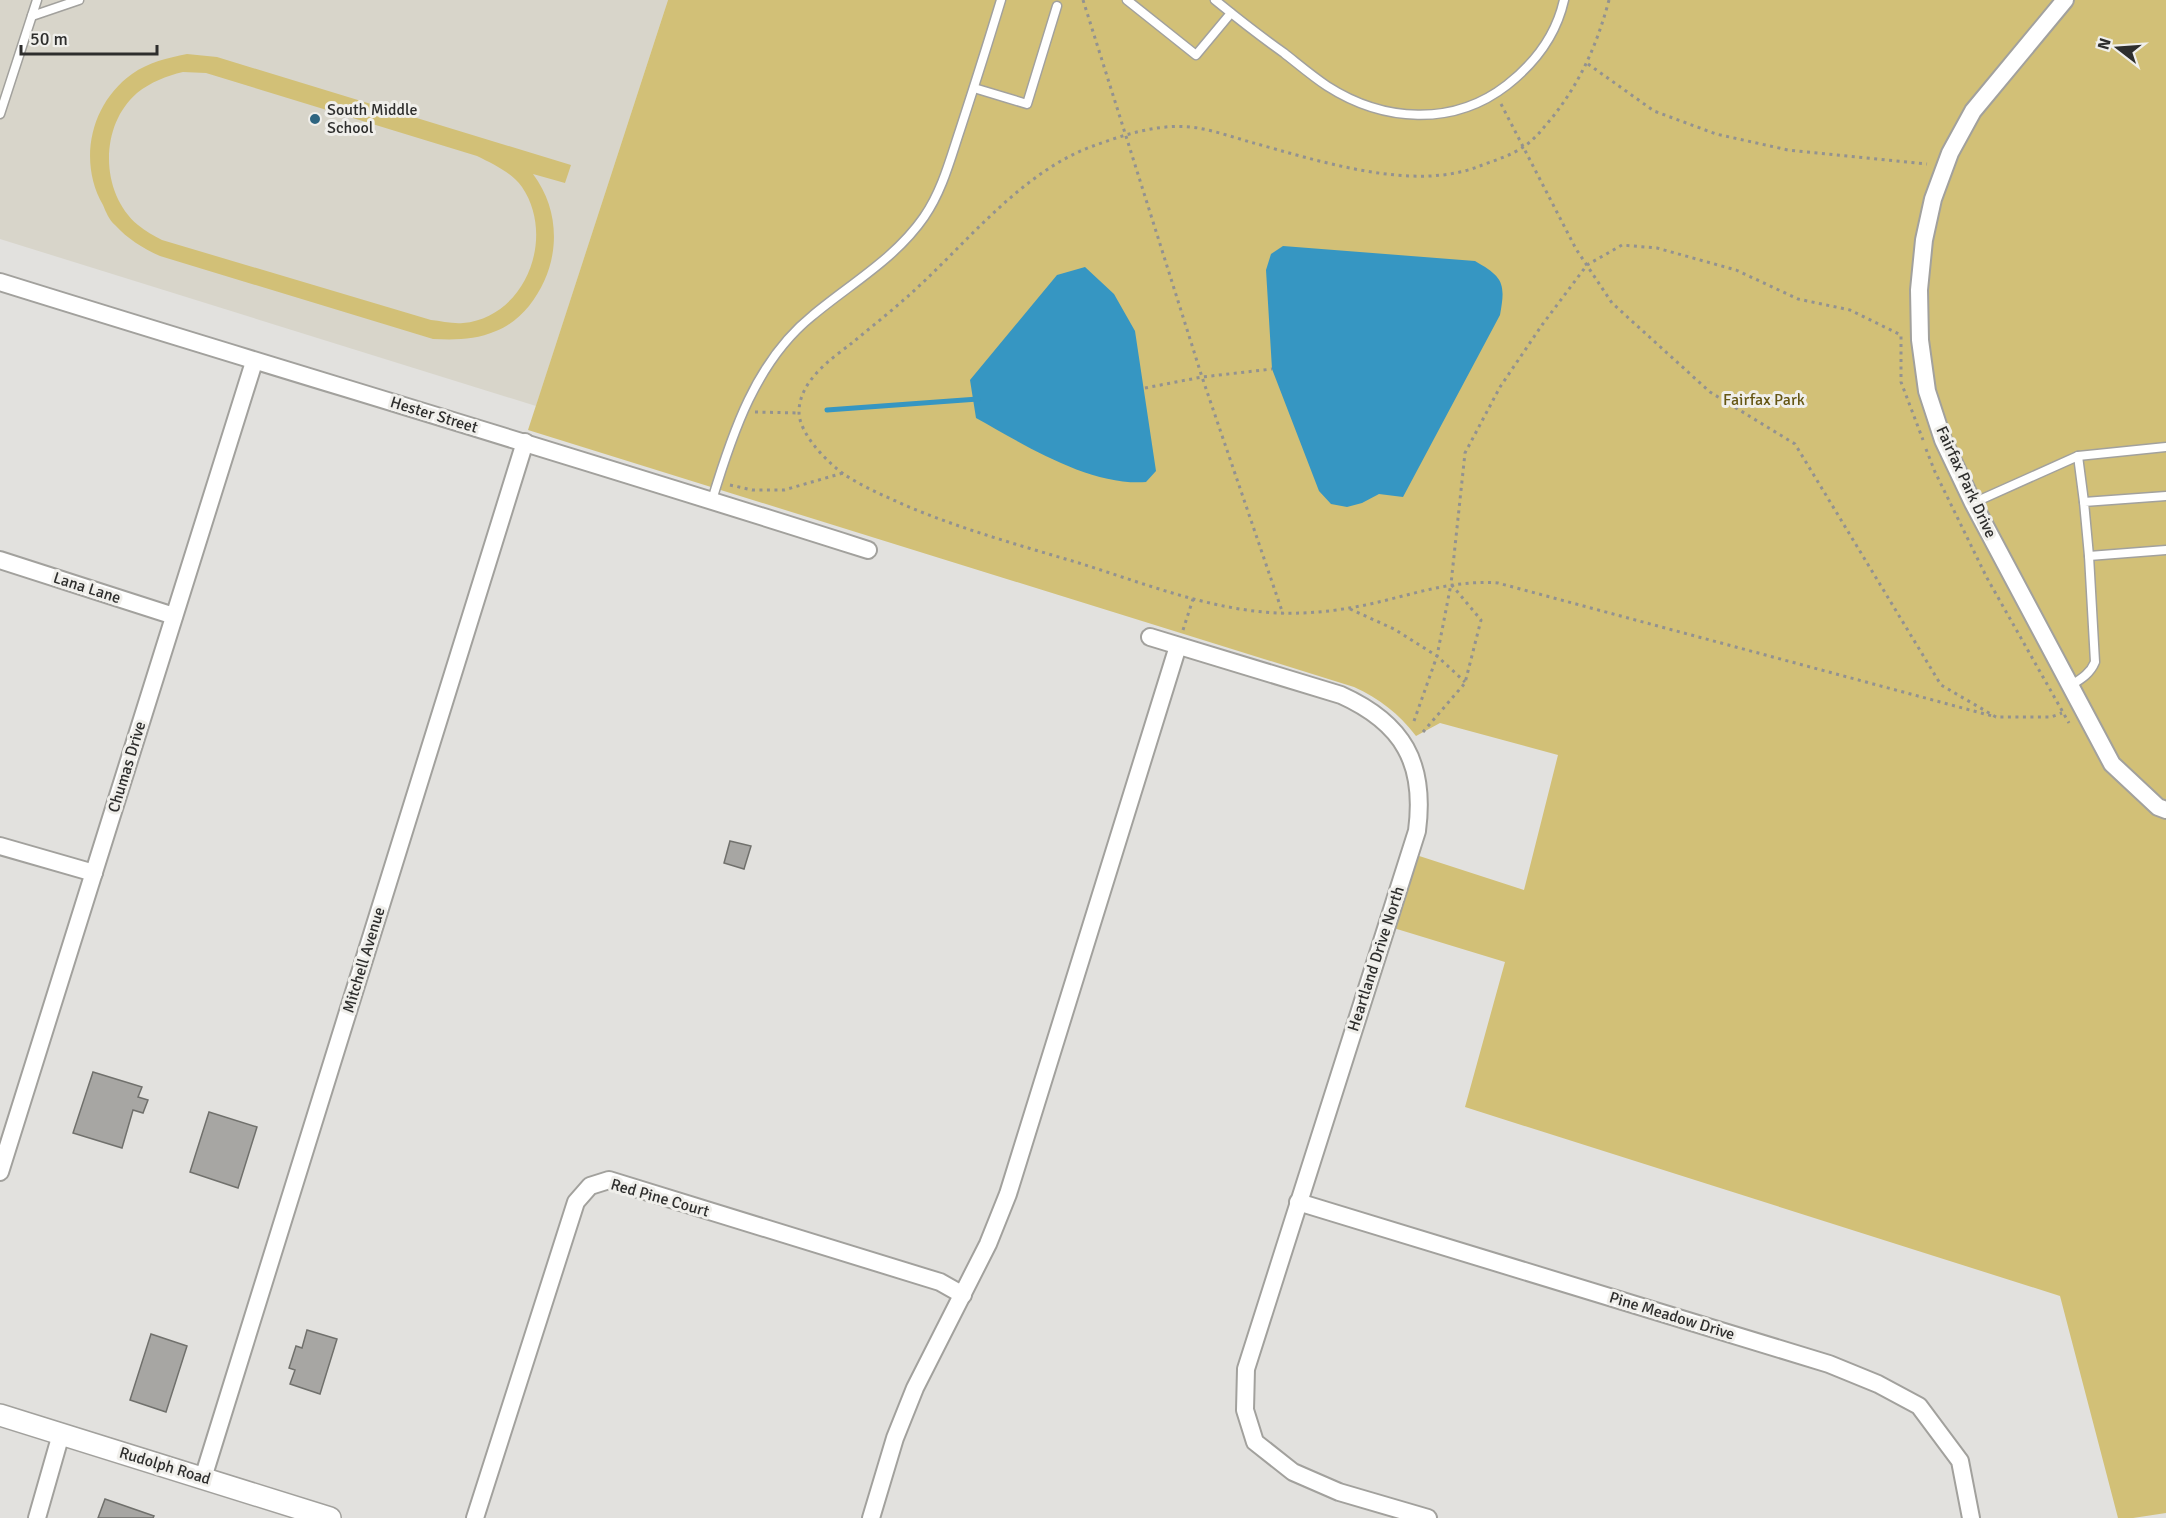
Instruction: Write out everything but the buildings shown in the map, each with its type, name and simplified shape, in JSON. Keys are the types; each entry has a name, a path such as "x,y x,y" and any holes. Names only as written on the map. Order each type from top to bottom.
{"street":[{"name":"Fairfax Park Drive","path":"2065,0 1972,111 1950,153 1933,199 1924,240 1919,290 1920,340 1927,391 1943,440 1973,503 2112,764 2158,807 2166,810"},
{"name":"Hester Street","path":"0,282 254,362 525,442 868,550"},
{"name":"Chumas Drive","path":"0,1172 6,1129 94,873 254,362"},
{"name":"Mitchell Avenue","path":"204,1478 525,442"},
{"name":"Lana Lane","path":"0,560 174,616"},
{"name":"Heartland Drive North","path":"1150,637 1341,695 1364,706 1385,722 1402,741 1418,781 1420,805 1417,831 1246,1369 1245,1410 1255,1442 1293,1472 1339,1492 1428,1518"},
{"path":"871,1518 895,1438 915,1388 988,1244 1008,1194 1178,646"},
{"path":"0,846 94,873"},
{"name":"Red Pine Court","path":"475,1518 576,1202 590,1186 609,1180 940,1282 963,1295"},
{"name":"Pine Meadow Drive","path":"1298,1202 1828,1364 1878,1384 1919,1406 1942,1435 1960,1461 1971,1518"},
{"name":"Rudolph Road","path":"0,1415 330,1518"},
{"path":"38,1518 61,1434"}],"lane":[{"path":"0,114 37,0"},
{"path":"32,16 79,0"},
{"path":"712,500 743,412 771,360 788,338 810,316 874,269 901,245 924,217 943,183 1001,0"},
{"path":"1127,0 1196,55 1231,13"},
{"path":"1215,0 1327,86 1377,110 1406,116 1434,115 1462,109 1494,95 1524,72 1546,46 1561,15 1564,0"},
{"path":"974,88 1027,104 1057,6"},
{"path":"1973,503 2078,456 2166,447"},
{"path":"2069,686 2092,670 2095,662 2089,556 2078,456"},
{"path":"2084,502 2166,496"},
{"path":"2089,556 2166,550"}],"path":[{"path":"1083,0 1202,378 1283,614"},
{"path":"1609,0 1588,64 1542,131 1524,148 1473,169 1443,176 1409,176 1354,168 1198,128 1152,128 1091,147 1065,159 1006,201 906,298 826,363 812,378 803,395 799,413 806,432 816,447 843,473 880,495 944,522 1193,598 1245,611 1283,614 1348,608 1452,584 1474,581 1498,583 1996,717 2051,717"},
{"path":"1588,64 1654,111 1716,134 1788,150 1928,164"},
{"path":"1501,104 1576,249 1612,303 1710,392 1795,444 1941,685 1996,717"},
{"path":"1414,721 1437,656 1452,584 1466,453 1500,387 1542,325 1587,265 1622,245 1657,248 1736,270 1798,299 1850,310 1900,335"},
{"path":"1145,388 1272,369"},
{"path":"743,412 799,413"},
{"path":"717,483 752,490 784,490 843,473"},
{"path":"1423,732 1465,683 1480,620 1452,584"},
{"path":"1178,646 1193,598"},
{"path":"1348,608 1394,629 1437,656 1465,683"}],"shaded area":[{"name":"South Middle School","path":"0,0 668,0 536,406 0,239"}],"green space":[{"name":"Fairfax Park","path":"668,0 2166,0 2166,1513 2118,1518 2060,1296 1465,1107 1505,962 1387,926 1410,853 1524,890 1558,755 1440,723 1416,736 1388,707 1354,687 528,430"},
{"path":"187,54 217,57 571,165 565,183 533,174 549,206 554,240 547,275 529,306 510,324 488,334 465,339 433,339 160,256 125,235 111,221 95,188 91,171 92,135 98,117 106,101 132,74 158,61","holes":["183,72 206,73 477,156 507,173 522,187 532,207 536,228 535,250 529,271 518,291 504,306 485,317 463,323 431,320 162,240 138,225 125,211 116,196 111,178 109,159 116,123 125,107 137,93 153,83"]}],"water":[{"path":"1283,246 1475,261 1492,272 1500,282 1503,295 1500,315 1403,497 1379,494 1362,503 1347,507 1331,504 1319,491 1272,369 1266,270 1271,254"},
{"path":"1085,267 1114,294 1135,331 1156,471 1146,482 1124,482 1080,471 1036,451 976,418 970,380 1057,275"}],"waterway":[{"path":"827,410 978,399"}],"place":[{"name":"South Middle School","path":"315,119"}]}
